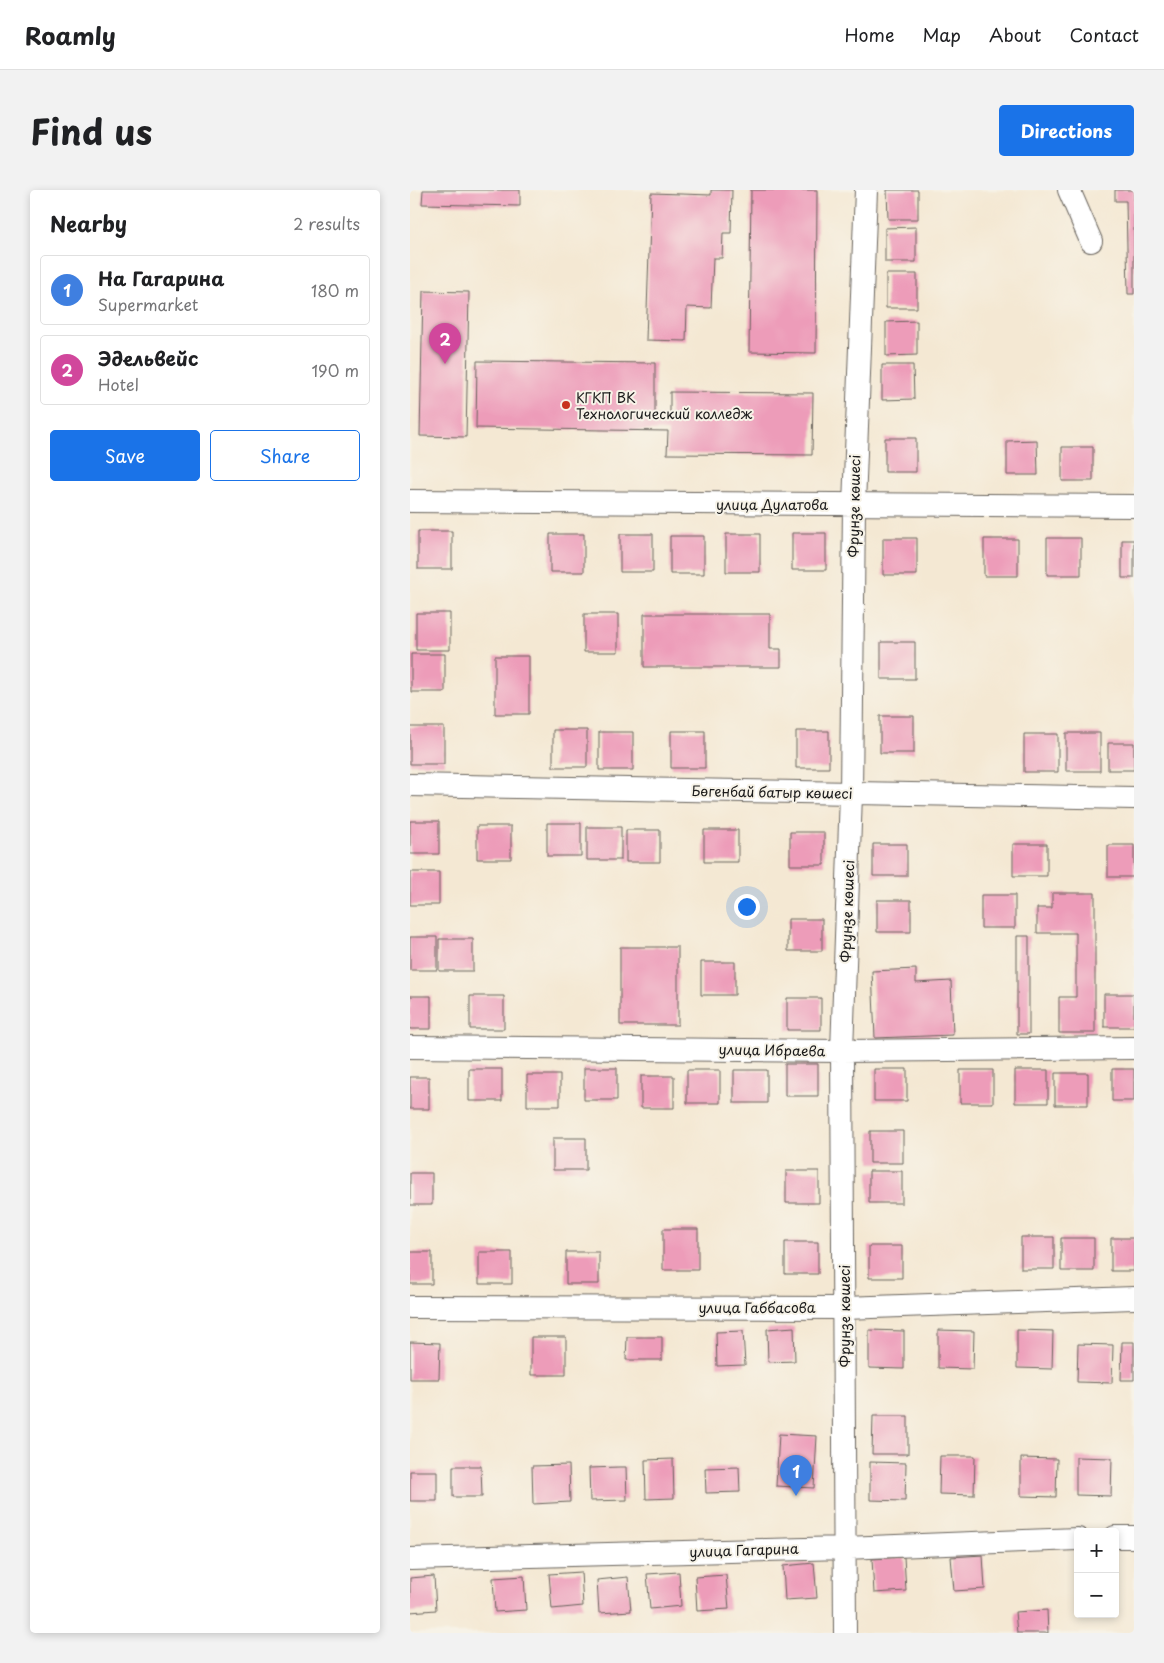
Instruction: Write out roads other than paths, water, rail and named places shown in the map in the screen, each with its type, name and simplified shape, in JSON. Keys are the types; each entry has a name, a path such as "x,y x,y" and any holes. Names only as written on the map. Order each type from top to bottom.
{"street":[{"name":"Фрунзе көшесі","path":"845,1633 842,1051 851,794 854,505 866,190"},
{"path":"1069,190 1091,241"},
{"name":"улица Дулатова","path":"410,501 1134,506"},
{"name":"Бөгенбай батыр көшесі","path":"410,785 1134,798"},
{"name":"улица Ибраева","path":"410,1047 842,1051 1134,1048"},
{"name":"улица Габбасова","path":"410,1307 844,1308 1134,1298"},
{"path":"1119,1537 1134,1536"},
{"name":"улица Гагарина","path":"410,1559 844,1548 1074,1539"}],"place":[{"name":"Эдельвейс","path":"445,364"},
{"name":"КГКП ВК Технологический колледж","path":"566,405"},
{"name":"На Гагарина","path":"796,1496"}]}
